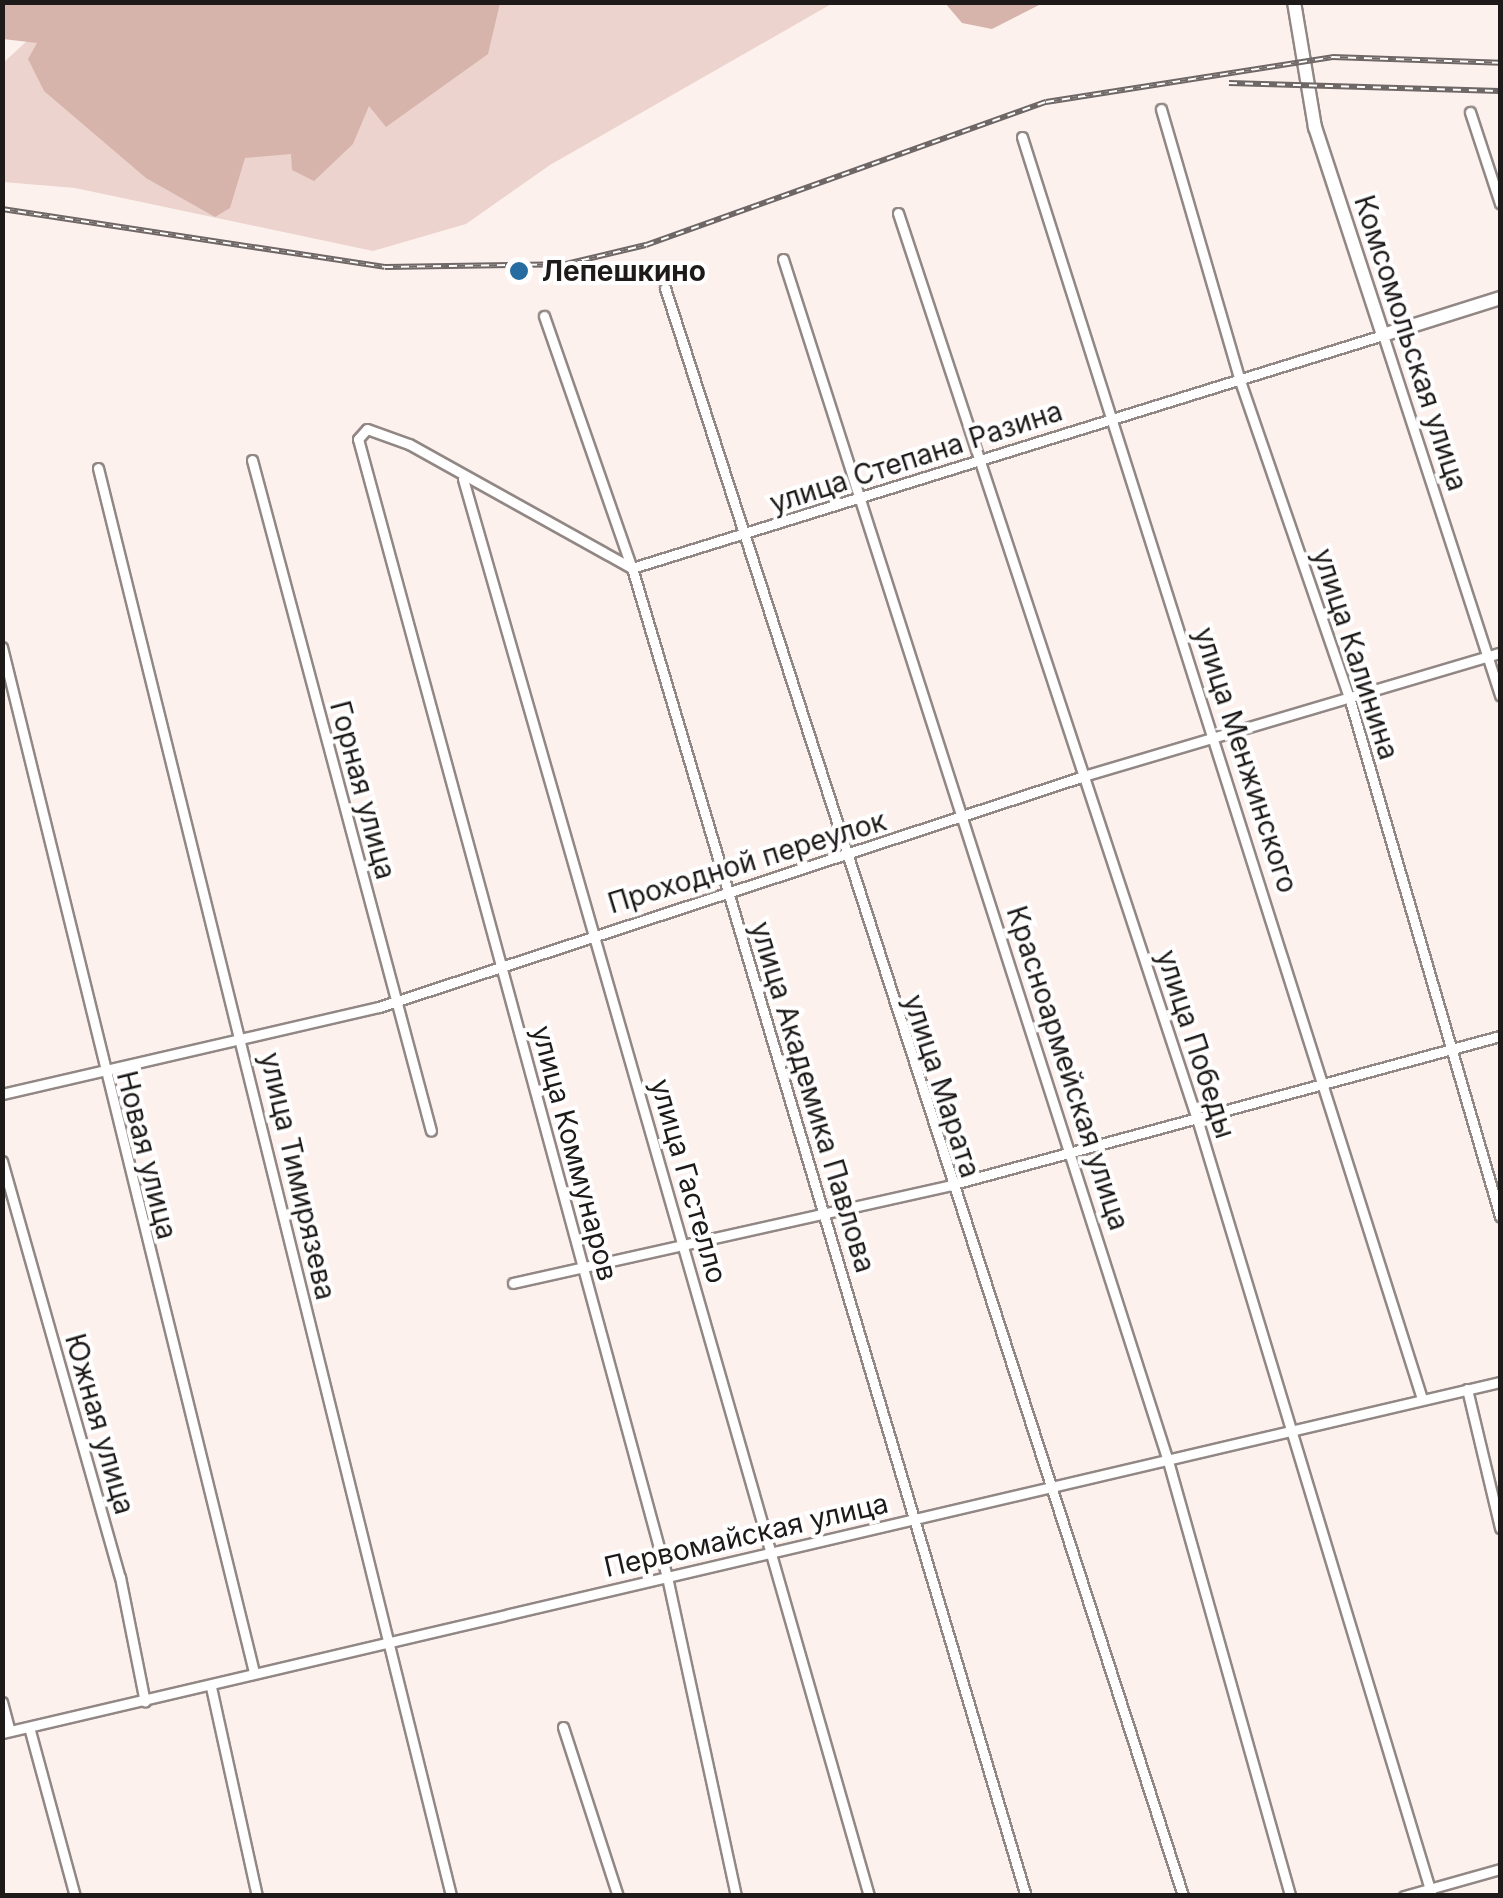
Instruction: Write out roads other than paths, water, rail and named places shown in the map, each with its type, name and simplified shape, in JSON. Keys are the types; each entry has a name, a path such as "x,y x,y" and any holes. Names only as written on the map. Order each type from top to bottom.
{"main road":[{"name":"Комсомольская улица","path":"1294,2 1315,126 1383,335"},
{"name":"улица Степана Разина","path":"1383,335 1500,298"}],"street":[{"name":"улица Калинина","path":"1162,109 1239,378 1349,698 1455,1049 1500,1216"},
{"path":"1470,112 1500,202"},
{"name":"улица Менжинского","path":"1022,137 1326,1083 1422,1398"},
{"name":"улица Победы","path":"898,212 1198,1122 1431,1892"},
{"name":"Красноармейская улица","path":"782,259 863,500 1168,1460 1290,1896"},
{"name":"улица Марата","path":"666,288 950,1185 1183,1896"},
{"name":"улица Академика Павлова","path":"544,316 632,568 1026,1896"},
{"name":"улица Степана Разина","path":"632,568 743,538 1383,335"},
{"name":"Комсомольская улица","path":"1383,335 1500,694"},
{"name":"улица Коммунаров","path":"463,479 367,428 358,458 667,1577 736,1896"},
{"name":"Горная улица","path":"252,460 431,1131"},
{"name":"улица Тимирязева","path":"98,468 242,1038 451,1896"},
{"path":"463,479 632,568"},
{"name":"улица Гастелло","path":"463,479 869,1896"},
{"name":"Новая улица","path":"2,647 102,1068 254,1672"},
{"name":"Проходной переулок","path":"2,1094 242,1038 394,996 845,856 1086,775 1500,652"},
{"path":"513,1283 822,1207 950,1185 1071,1148 1198,1122 1500,1036"},
{"name":"Южная улица","path":"2,1161 120,1578 145,1702"},
{"name":"Первомайская улица","path":"6,1732 1500,1382"},
{"path":"1466,1389 1500,1528"},
{"path":"212,1686 257,1896"},
{"path":"2,1702 6,1732"},
{"path":"29,1726 76,1896"},
{"path":"563,1728 618,1896"},
{"path":"1404,1896 1431,1892 1500,1869"}],"railway":[{"path":"2,209 385,267 566,264 646,245 1046,102 1332,57 1500,63"},
{"path":"1229,83 1500,91"}],"place":[{"name":"Лепешкино","path":"519,271"}]}
